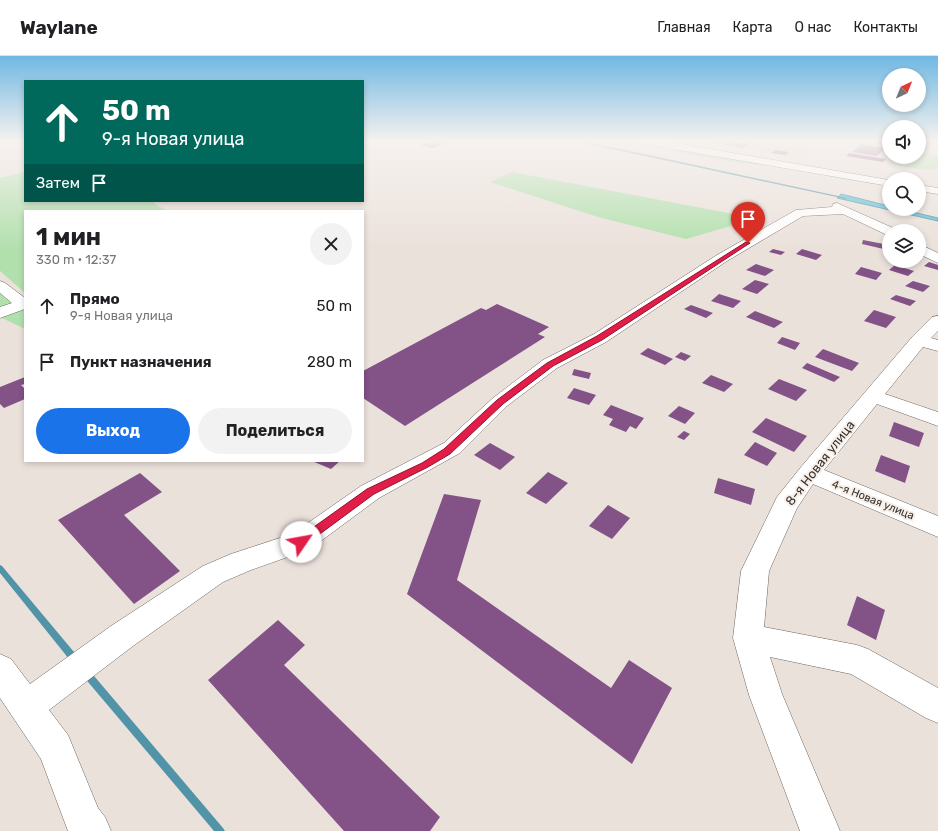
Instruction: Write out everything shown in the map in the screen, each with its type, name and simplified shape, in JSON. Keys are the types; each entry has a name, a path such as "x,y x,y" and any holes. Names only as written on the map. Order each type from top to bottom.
{"street":[{"path":"849,176 882,182"},
{"path":"926,188 938,185"},
{"path":"926,190 938,191"},
{"path":"37,699 122,636 213,574 241,562 301,542 370,492 425,465 452,448 500,402 550,364 600,338 728,255 800,213 841,208 882,228"},
{"path":"926,252 938,259"},
{"path":"0,286 23,304 0,313"},
{"name":"8-я Новая улица","path":"820,831 766,695 748,638 755,572 786,504 809,473 872,396 928,343 938,322"},
{"path":"872,396 938,419"},
{"name":"4-я Новая улица","path":"809,473 938,527"},
{"path":"748,638 857,660 938,706"},
{"path":"0,670 37,699 84,822 91,831"}],"green space":[{"path":"8,176 24,176 24,202 154,202 165,210 24,210 24,292 0,271 0,178"},
{"path":"503,176 534,176 744,216 741,223 686,239 598,217 490,182"},
{"path":"0,282 24,305 24,329 0,317"}],"water":[{"path":"841,194 882,204 882,208 837,198"},
{"path":"926,215 938,218 938,221 916,216"}],"building":[{"path":"863,240 882,244 882,249 862,244"},
{"path":"773,249 785,252 781,255 769,252"},
{"path":"802,249 822,255 816,260 796,254"},
{"path":"929,262 938,265 938,270 926,267"},
{"path":"756,264 774,270 765,276 746,270"},
{"path":"861,267 882,273 876,280 855,274"},
{"path":"891,268 904,268 914,271 908,276 889,270"},
{"path":"755,280 769,284 757,294 742,289"},
{"path":"913,281 930,286 923,292 905,286"},
{"path":"719,294 741,301 733,308 711,301"},
{"path":"896,295 916,301 910,306 890,299"},
{"path":"497,304 549,327 538,334 545,337 405,426 364,399 364,370 481,308 486,310"},
{"path":"691,305 713,313 706,318 684,309"},
{"path":"874,310 896,317 886,328 864,321"},
{"path":"755,311 783,322 774,328 746,317"},
{"path":"782,337 800,343 795,350 777,343"},
{"path":"648,348 673,359 665,365 640,354"},
{"path":"823,349 859,363 852,371 815,357"},
{"path":"681,352 691,356 685,361 675,357"},
{"path":"807,363 840,377 834,382 802,368"},
{"path":"574,369 591,373 589,379 572,375"},
{"path":"711,375 733,384 724,392 702,383"},
{"path":"24,377 24,384 21,385 24,388 24,399 4,408 0,404 0,387"},
{"path":"779,379 807,390 796,401 768,389"},
{"path":"574,388 596,395 589,405 567,398"},
{"path":"611,405 644,418 636,429 630,426 626,432 609,425 613,419 603,415"},
{"path":"679,406 695,413 685,424 668,416"},
{"path":"766,418 807,436 794,452 752,432"},
{"path":"894,422 924,433 919,447 889,436"},
{"path":"684,431 690,434 684,440 677,437"},
{"path":"755,442 777,453 767,466 744,455"},
{"path":"490,443 515,457 500,470 474,455"},
{"path":"881,455 910,466 905,483 875,471"},
{"path":"314,462 339,462 331,469"},
{"path":"548,472 568,483 546,504 526,493"},
{"path":"140,473 162,492 124,515 180,571 134,604 58,520"},
{"path":"718,478 755,489 751,505 714,493"},
{"path":"444,494 481,500 457,580 611,688 629,660 672,688 632,764 407,594"},
{"path":"608,505 630,518 612,539 589,526"},
{"path":"857,596 885,610 876,640 847,625"},
{"path":"278,620 305,645 284,665 440,817 430,831 344,831 208,680"}],"waterway":[{"path":"744,176 846,198"},
{"path":"0,568 76,661"},
{"path":"86,673 220,831"}],"route":[{"path":"301,542 310,537 343,510 370,492 425,465 447,452 500,402 550,364 600,338 722,258 748,243"}]}
